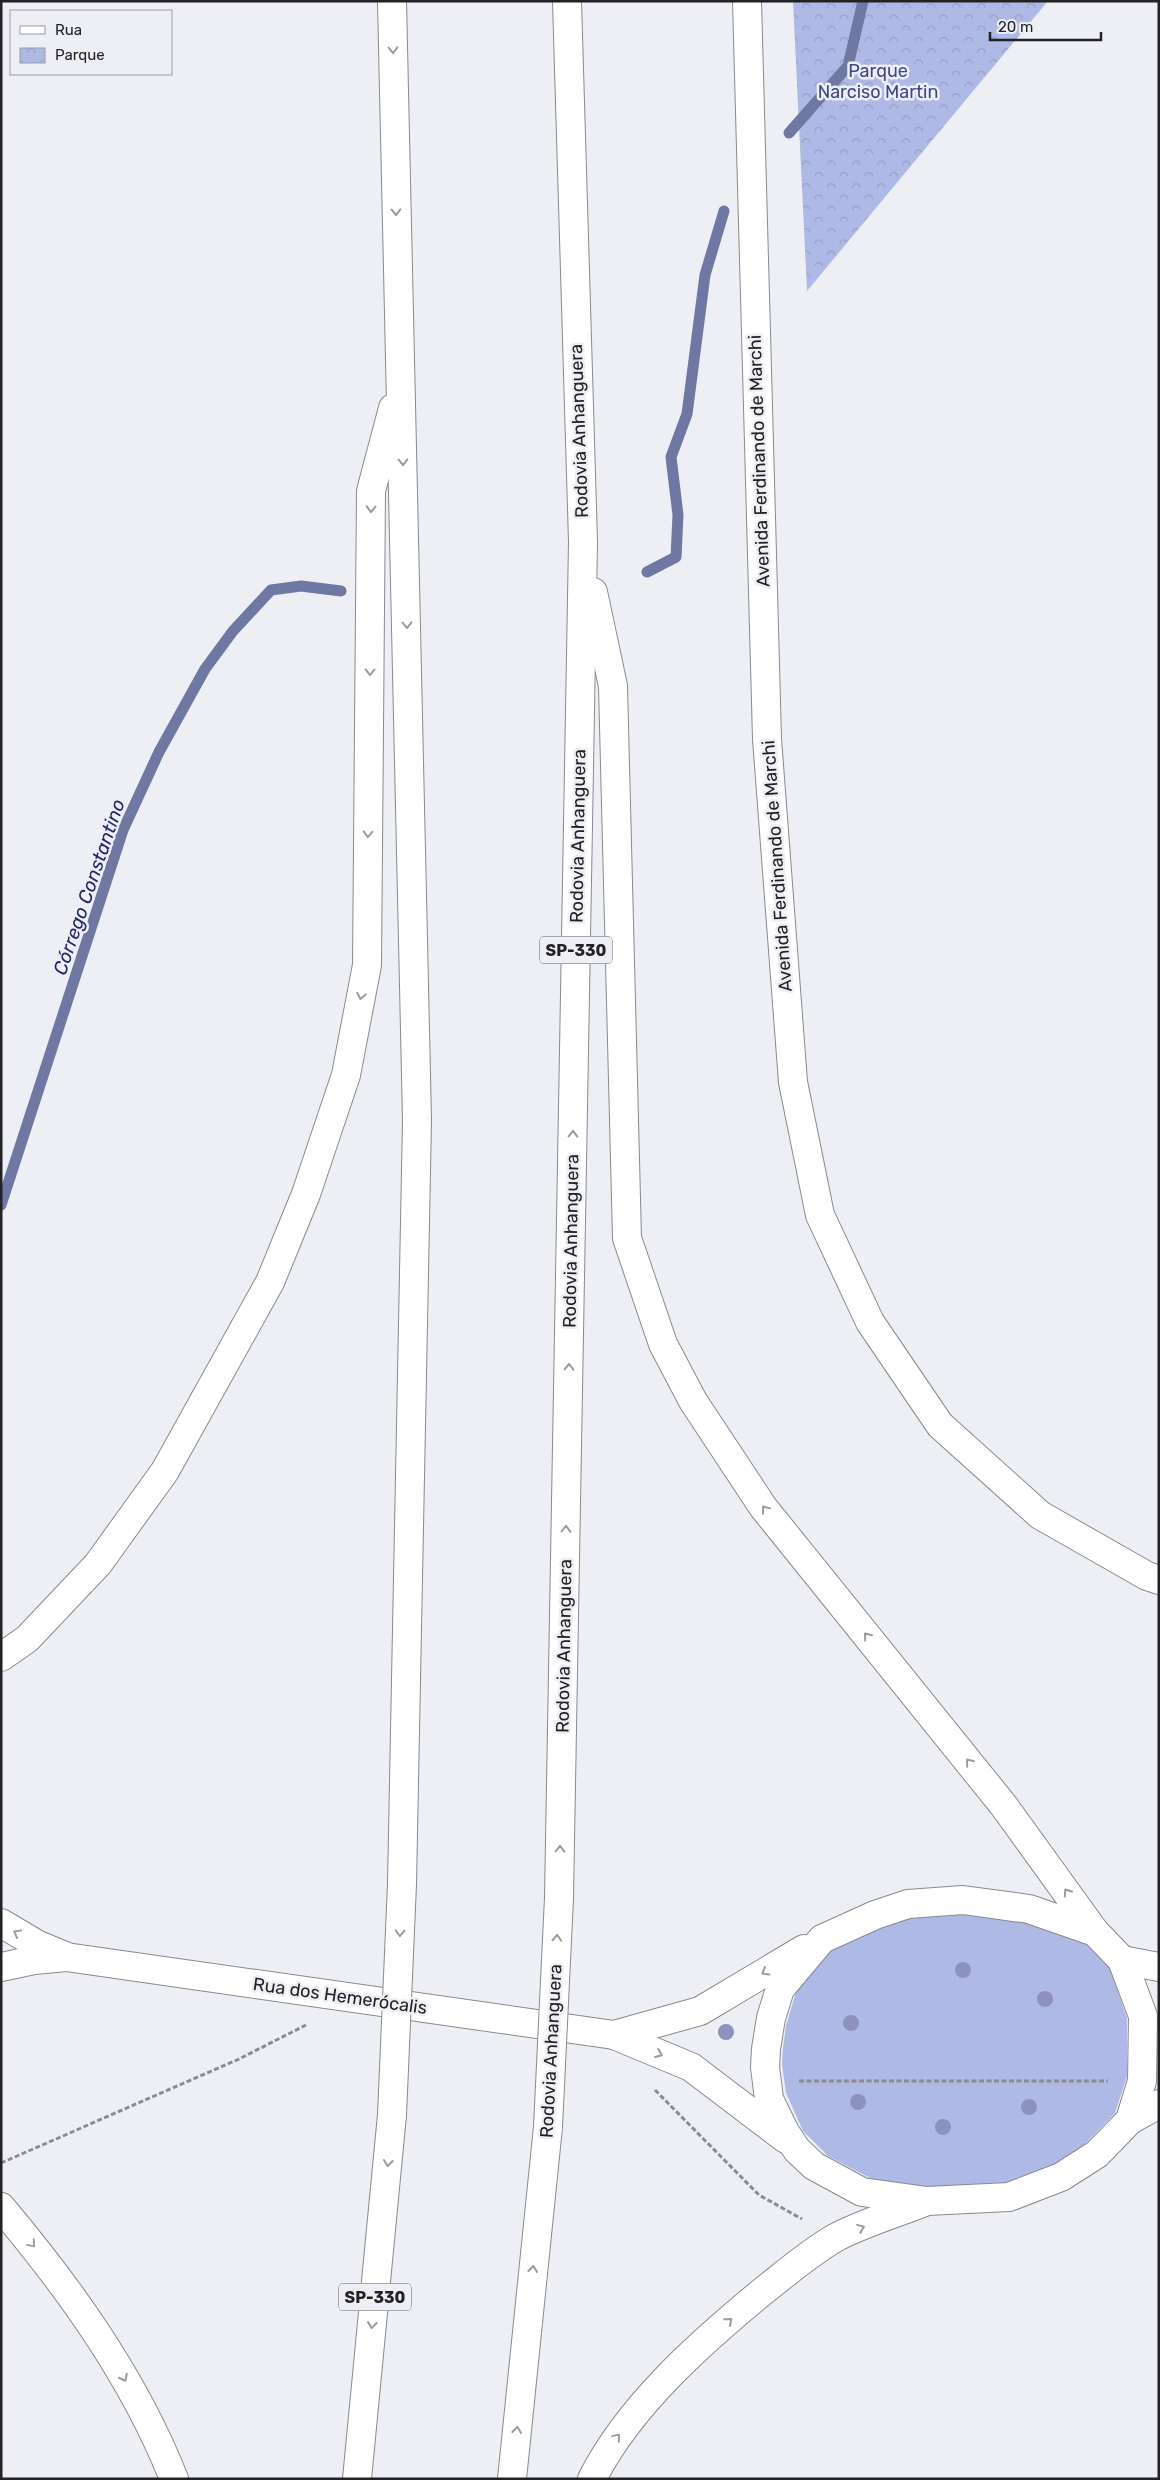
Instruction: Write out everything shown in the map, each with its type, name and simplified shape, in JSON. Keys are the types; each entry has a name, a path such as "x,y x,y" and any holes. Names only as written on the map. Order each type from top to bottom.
{"main road":[{"name":"SP-330","path":"357,2479 392,2115 402,1884 418,1120 392,1"},
{"name":"Rodovia Anhanguera","path":"512,2479 548,2127 559,1898 583,542 567,1"},
{"name":"Avenida Ferdinando de Marchi","path":"746,1 767,739 793,1082 820,1215 870,1322 940,1425 1040,1514 1147,1576 1159,1580"},
{"path":"1,1657 27,1639 98,1564 165,1471 270,1282 306,1194 346,1075 367,965 371,491 402,377"},
{"path":"583,542 613,686 627,1238 662,1344 693,1401 763,1507 1004,1806 1095,1932 1122,1960 1143,2016 1142,2080 1130,2120"},
{"name":"Rua dos Hemerócalis","path":"614,2035 700,2011 822,1938 875,1915 908,1904 962,1900 1029,1909 1095,1932"},
{"name":"Rua dos Hemerócalis","path":"1,1923 66,1957"},
{"path":"822,1938 780,1989 768,2028 765,2067 766,2081 770,2099 790,2141 814,2166 862,2192 927,2201 1009,2197 1061,2177 1097,2154 1130,2120 1159,2104"},
{"name":"Rua dos Hemerócalis","path":"1,1967 34,1960 66,1957 614,2035 691,2067 790,2141"},
{"path":"1122,1960 1159,1967"},
{"path":"592,2479 607,2449 679,2364 790,2270 836,2238 927,2201"},
{"path":"1,2207 52,2268 116,2362 174,2479"}],"path":[{"path":"1,2163 237,2060 314,2021"},
{"path":"766,2081 1142,2080"},
{"path":"650,2085 760,2195 836,2238"}],"green space":[{"name":"Parque Narciso Martin","path":"793,1 1048,1 807,291"},
{"path":"962,1912 1022,1921 1083,1940 1110,1968 1127,2018 1127,2076 1115,2113 1084,2145 1052,2166 1006,2184 931,2188 872,2179 828,2156 803,2131 786,2093 782,2064 783,2048 786,2026 796,1992 834,1947 913,1915"}],"waterway":[{"name":"Córrego Constantino","path":"789,133 848,66 863,1"},
{"name":"Córrego Constantino","path":"647,572 676,557 678,515 671,457 687,414 705,275 724,211"},
{"name":"Córrego Constantino","path":"1,1205 123,830 159,752 205,669 233,631 271,590 301,586 341,591"}]}
